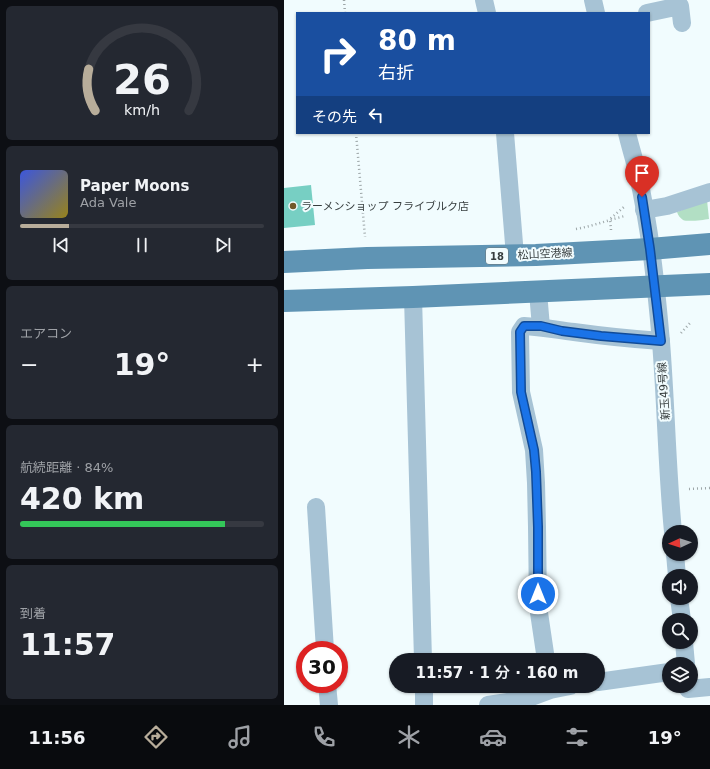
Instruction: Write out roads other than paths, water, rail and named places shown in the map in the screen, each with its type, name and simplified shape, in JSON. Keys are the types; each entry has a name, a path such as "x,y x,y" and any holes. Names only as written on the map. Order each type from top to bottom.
{"main road":[{"name":"松山空港線","path":"284,262 367,258 515,256 650,249 710,244"},
{"path":"284,301 710,284"}],"street":[{"path":"484,0 487,12"},
{"path":"593,0 596,12"},
{"path":"650,12 680,6 682,22"},
{"path":"505,134 515,256"},
{"name":"新玉49号線","path":"627,134 637,171 655,287 661,341 669,491 672,525"},
{"path":"644,210 667,206 710,192"},
{"path":"538,292 541,326"},
{"path":"413,297 423,653"},
{"path":"545,653 538,606 538,527 534,450 521,392 520,332 524,326 541,326 562,331 601,336 661,341"},
{"path":"316,507 324,641"},
{"path":"605,681 662,673"},
{"path":"698,690 710,687"},
{"path":"328,693 329,705"},
{"path":"424,693 424,705"},
{"path":"488,705 551,694"}],"place":[{"name":"ラーメンショップ フライブルク店","path":"293,206"}]}
